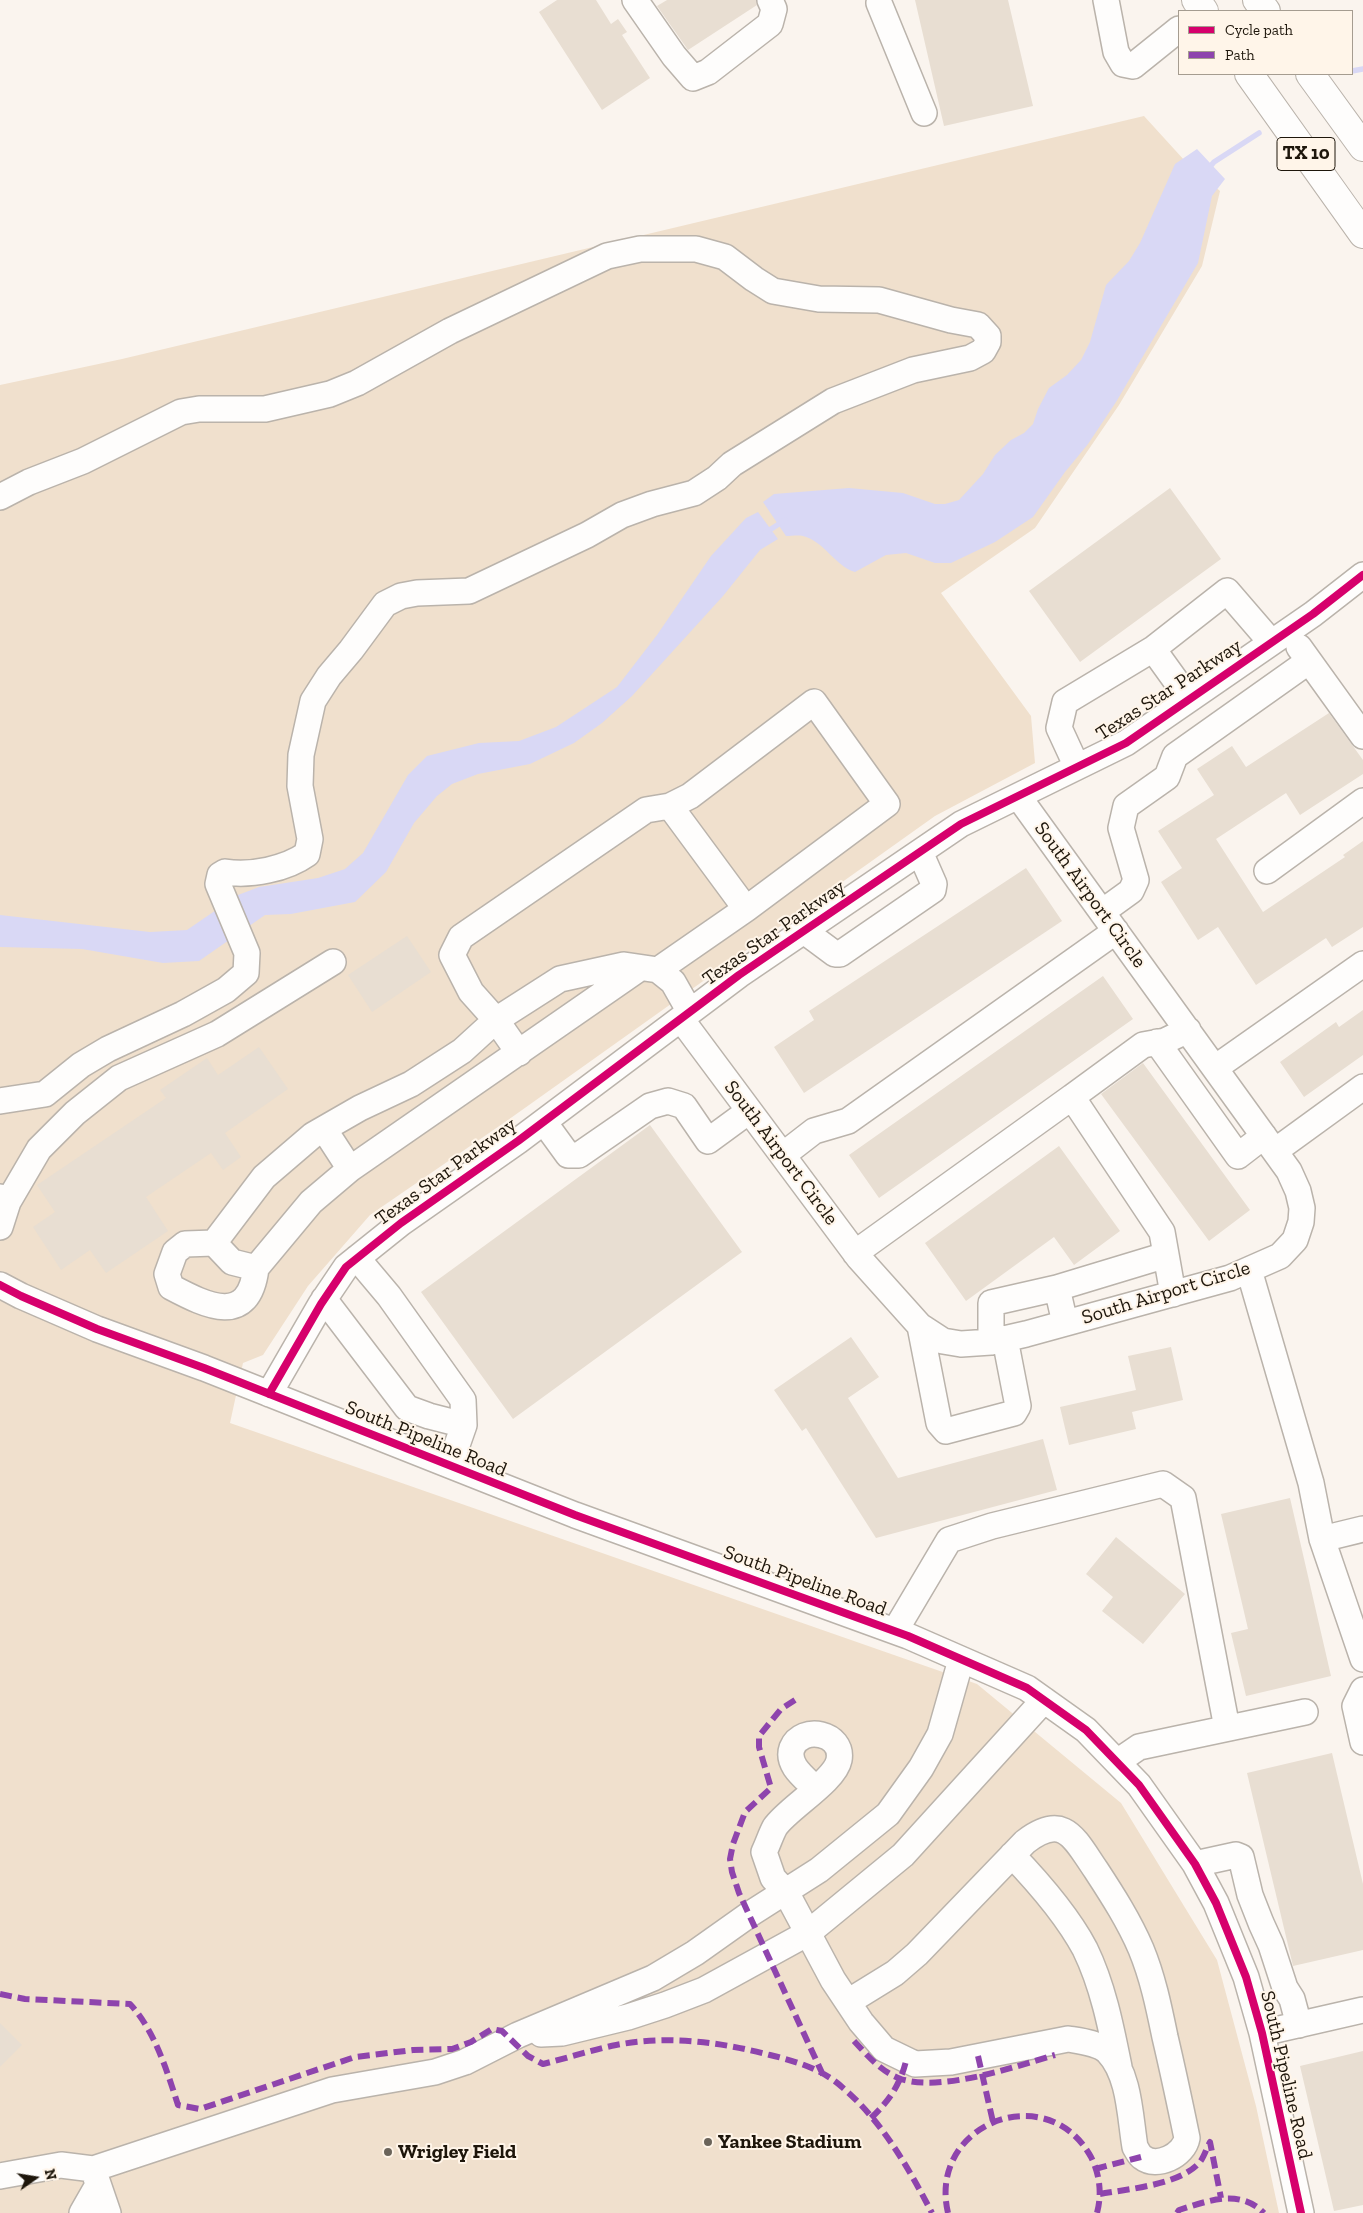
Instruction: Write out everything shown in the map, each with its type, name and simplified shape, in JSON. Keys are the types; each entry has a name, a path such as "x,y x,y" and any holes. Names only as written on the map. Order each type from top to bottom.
{"main road":[{"name":"TX 10","path":"1250,75 1363,234"},
{"name":"TX 10","path":"1311,75 1363,147"}],"street":[{"path":"635,0 674,56 693,78 708,72 770,24 774,9 770,0"},
{"path":"1106,0 1116,52 1123,64 1133,66 1178,30"},
{"path":"874,1 924,113"},
{"path":"0,497 29,482 83,461 181,412 199,409 265,409 330,394 356,383 450,331 607,256 640,249 696,249 725,257 754,279 773,290 819,299 879,300 978,326 988,336 988,342 983,351 970,358 914,370 833,401 732,464 717,478 694,492 622,514 587,535 469,591 417,593 401,596 384,604 351,650 329,676 314,701 301,755 300,786 310,839 307,854 286,866 234,873 225,872 220,876 218,884 247,953 246,973 226,990 183,1014 108,1049 81,1064 45,1094 0,1101"},
{"name":"Texas Star Parkway","path":"269,1394 324,1299 346,1267 401,1223 544,1122 686,1015 804,931 961,824 1126,743 1363,576"},
{"path":"1077,767 1059,728 1065,702 1153,650 1227,591 1309,661 1363,736"},
{"path":"1153,650 1189,699"},
{"path":"782,1156 814,1131 848,1121 1109,922 1131,891 1136,880 1121,828 1126,806 1167,777 1175,756 1309,661"},
{"path":"256,1268 232,1262 214,1243 185,1244 174,1252 167,1274 171,1287 198,1301 226,1307 239,1305 247,1296 256,1268 311,1202 350,1169 519,1053 746,909 887,804 814,702 690,796 670,806 646,810 461,937 452,956 471,992 496,1020 519,1053"},
{"name":"South Airport Circle","path":"649,969 673,982 686,1015 749,1111 855,1253 920,1326 943,1341 961,1344 998,1340 1230,1278 1280,1256 1295,1240 1301,1222 1302,1208 1298,1191 1289,1171 1018,796"},
{"path":"1267,871 1363,801"},
{"path":"670,806 746,909"},
{"path":"804,931 836,954 840,954 934,890 934,884 920,852"},
{"path":"0,1227 4,1199 39,1149 75,1113 119,1078 217,1034 333,962"},
{"path":"1215,1068 1363,964"},
{"path":"214,1243 264,1177 313,1135 360,1108 411,1084 462,1051 496,1020 560,979 624,965 649,969"},
{"path":"855,1253 1143,1045 1165,1041 1188,1030"},
{"path":"1157,1042 1238,1156 1270,1144 1363,1087"},
{"path":"1072,1097 1162,1232 1173,1294"},
{"path":"544,1122 568,1155 579,1155 650,1106 668,1101 684,1106 708,1140 749,1111"},
{"path":"324,1129 350,1169"},
{"path":"920,1326 939,1423 946,1431 1014,1413 1018,1406 998,1340 991,1303 1058,1288 1166,1255"},
{"path":"357,1258 389,1296 463,1400 464,1425 450,1465"},
{"path":"1249,1270 1311,1483 1322,1539 1363,1657"},
{"path":"1058,1288 1065,1323"},
{"name":"South Pipeline Road","path":"10,1290 98,1329 576,1515 895,1631 1027,1688 1086,1730 1139,1785 1195,1864 1216,1902 1246,1977 1262,2033 1301,2213"},
{"path":"324,1299 407,1408 464,1425"},
{"path":"895,1631 949,1540 992,1526 1163,1484 1183,1498 1227,1728"},
{"path":"1322,1539 1363,1529"},
{"path":"0,2176 61,2165 96,2177 332,2090 435,2072 466,2062 518,2035 653,1978 695,1953 819,1870 888,1814 921,1768 940,1734 961,1660"},
{"path":"518,2035 562,2033 628,2017 665,2005 704,1990 808,1933 903,1855 1044,1700"},
{"path":"1360,1700 1363,1742"},
{"path":"1117,1762 1139,1747 1305,1712"},
{"path":"816,1789 776,1826 764,1852 773,1878 786,1892 833,1980 861,2022 884,2049 915,2064 951,2062 1068,2039 1082,2041 1106,2051 1120,2068"},
{"path":"848,2002 895,1973 918,1954 1012,1855 1039,1831 1053,1827 1067,1832 1120,1906 1142,1950 1155,1987 1187,2138 1185,2146 1175,2157 1151,2162 1141,2157 1135,2147 1106,2004 1085,1949 1035,1879 1012,1855"},
{"path":"1195,1864 1236,1854 1241,1857 1250,1894 1260,1923 1271,1944 1285,1988 1292,1999 1299,2025"},
{"path":"1262,2033 1363,2010"},
{"path":"82,2213 96,2177"},
{"path":"96,2177 108,2213"}],"shaded area":[{"path":"1144,116 1185,161 1220,191 1202,266 1119,405 1035,528 941,593 1031,716 1035,763 935,816 508,1120 370,1215 308,1286 263,1355 243,1363 230,1423 977,1684 1121,1803 1217,1960 1256,2106 1279,2213 0,2213 0,385 122,359"}],"water":[{"path":"1197,149 1225,179 1212,196 1198,263 1116,402 1088,444 1065,472 1033,517 995,542 951,563 935,563 906,553 886,555 855,572 841,565 810,539 801,536 786,536 763,502 774,494 849,488 903,493 935,504 945,504 959,500 983,474 995,455 1011,440 1024,433 1033,424 1038,409 1049,388 1067,375 1081,360 1090,342 1106,285 1129,261 1140,243 1175,164"},
{"path":"758,512 778,539 760,550 723,596 632,696 602,723 574,743 530,764 478,774 452,784 437,796 414,823 386,872 355,902 291,914 265,915 199,961 163,963 82,949 0,947 0,915 150,932 187,930 238,895 259,887 318,878 345,869 363,853 408,775 427,756 479,743 519,741 556,727 617,687 657,635 711,556 746,518"}],"building":[{"path":"557,0 596,0 611,24 618,19 627,32 622,35 650,78 602,110 539,12"},
{"path":"667,0 756,0 757,5 688,50 657,6"},
{"path":"915,0 1008,0 1033,106 944,126"},
{"path":"1170,488 1221,559 1080,662 1029,591"},
{"path":"1329,713 1363,760 1363,774 1300,815 1286,793 1216,839 1263,912 1345,857 1343,855 1363,841 1363,927 1332,947 1326,938 1256,985 1218,927 1198,940 1161,882 1182,868 1158,831 1214,795 1197,769 1232,746 1246,767"},
{"path":"1026,868 1062,921 804,1093 774,1047 814,1020 809,1011"},
{"path":"407,936 431,972 372,1012 348,975"},
{"path":"1103,976 1133,1019 879,1198 849,1155"},
{"path":"1363,1010 1363,1055 1304,1097 1280,1062 1336,1022 1339,1027"},
{"path":"259,1047 288,1089 225,1133 241,1157 223,1170 211,1153 146,1197 168,1231 106,1273 90,1250 61,1270 33,1227 55,1212 37,1185 166,1098 160,1090 207,1058 218,1075"},
{"path":"1143,1063 1250,1210 1209,1241 1101,1094"},
{"path":"650,1125 742,1252 513,1419 421,1292"},
{"path":"1059,1146 1120,1231 1074,1265 1054,1237 966,1301 925,1243"},
{"path":"851,1337 879,1377 848,1398 898,1478 1043,1439 1057,1490 876,1538 806,1428 802,1431 774,1390"},
{"path":"1171,1347 1183,1400 1132,1412 1136,1429 1069,1445 1060,1407 1136,1390 1128,1356"},
{"path":"1290,1498 1331,1676 1246,1696 1231,1633 1248,1629 1221,1514"},
{"path":"1116,1537 1185,1594 1143,1644 1102,1611 1113,1597 1086,1574"},
{"path":"1332,1753 1363,1884 1363,1950 1293,1966 1247,1773"},
{"path":"0,2023 22,2045 0,2067"},
{"path":"1363,2051 1363,2205 1334,2211 1300,2066"}],"waterway":[{"path":"1353,71 1363,69"},
{"path":"1208,169 1214,162 1259,133"},
{"path":"765,533 785,520"}],"marked path":[{"path":"795,1700 781,1709 759,1736 759,1747 771,1788 745,1812 733,1844 730,1859 739,1893 823,2075"},
{"path":"0,1994 25,1999 130,2004 153,2039 165,2065 178,2105 200,2109 355,2057 413,2050 452,2049 471,2042 492,2029 502,2031 528,2056 543,2064 598,2049 635,2042 694,2041 751,2050 808,2066 826,2075 842,2087 882,2130 904,2162 932,2213"},
{"path":"854,2041 875,2063 887,2072 901,2079 918,2082 937,2082 978,2076 1055,2055"},
{"path":"978,2056 993,2122"},
{"path":"871,2118 893,2092 901,2078 906,2061"},
{"path":"948,2213 946,2182 955,2155 972,2135 995,2122 1021,2116 1047,2119 1071,2133 1091,2157 1099,2185 1097,2213"},
{"path":"1100,2194 1152,2185 1179,2176 1199,2163 1210,2142 1221,2198"},
{"path":"1095,2169 1141,2157"},
{"path":"1177,2213 1179,2210 1201,2203 1223,2199 1244,2201 1254,2205 1264,2213"}],"cycle path":[{"path":"269,1394 321,1304 346,1267 401,1223 518,1141 739,975 961,824 1126,743 1313,614 1363,575"},
{"path":"0,1285 97,1329 204,1368 575,1515 908,1636 1027,1688 1086,1730 1139,1785 1195,1864 1216,1903 1246,1977 1262,2033 1301,2213"}],"place":[{"name":"Yankee Stadium","path":"708,2142"},
{"name":"Wrigley Field","path":"388,2152"}]}
